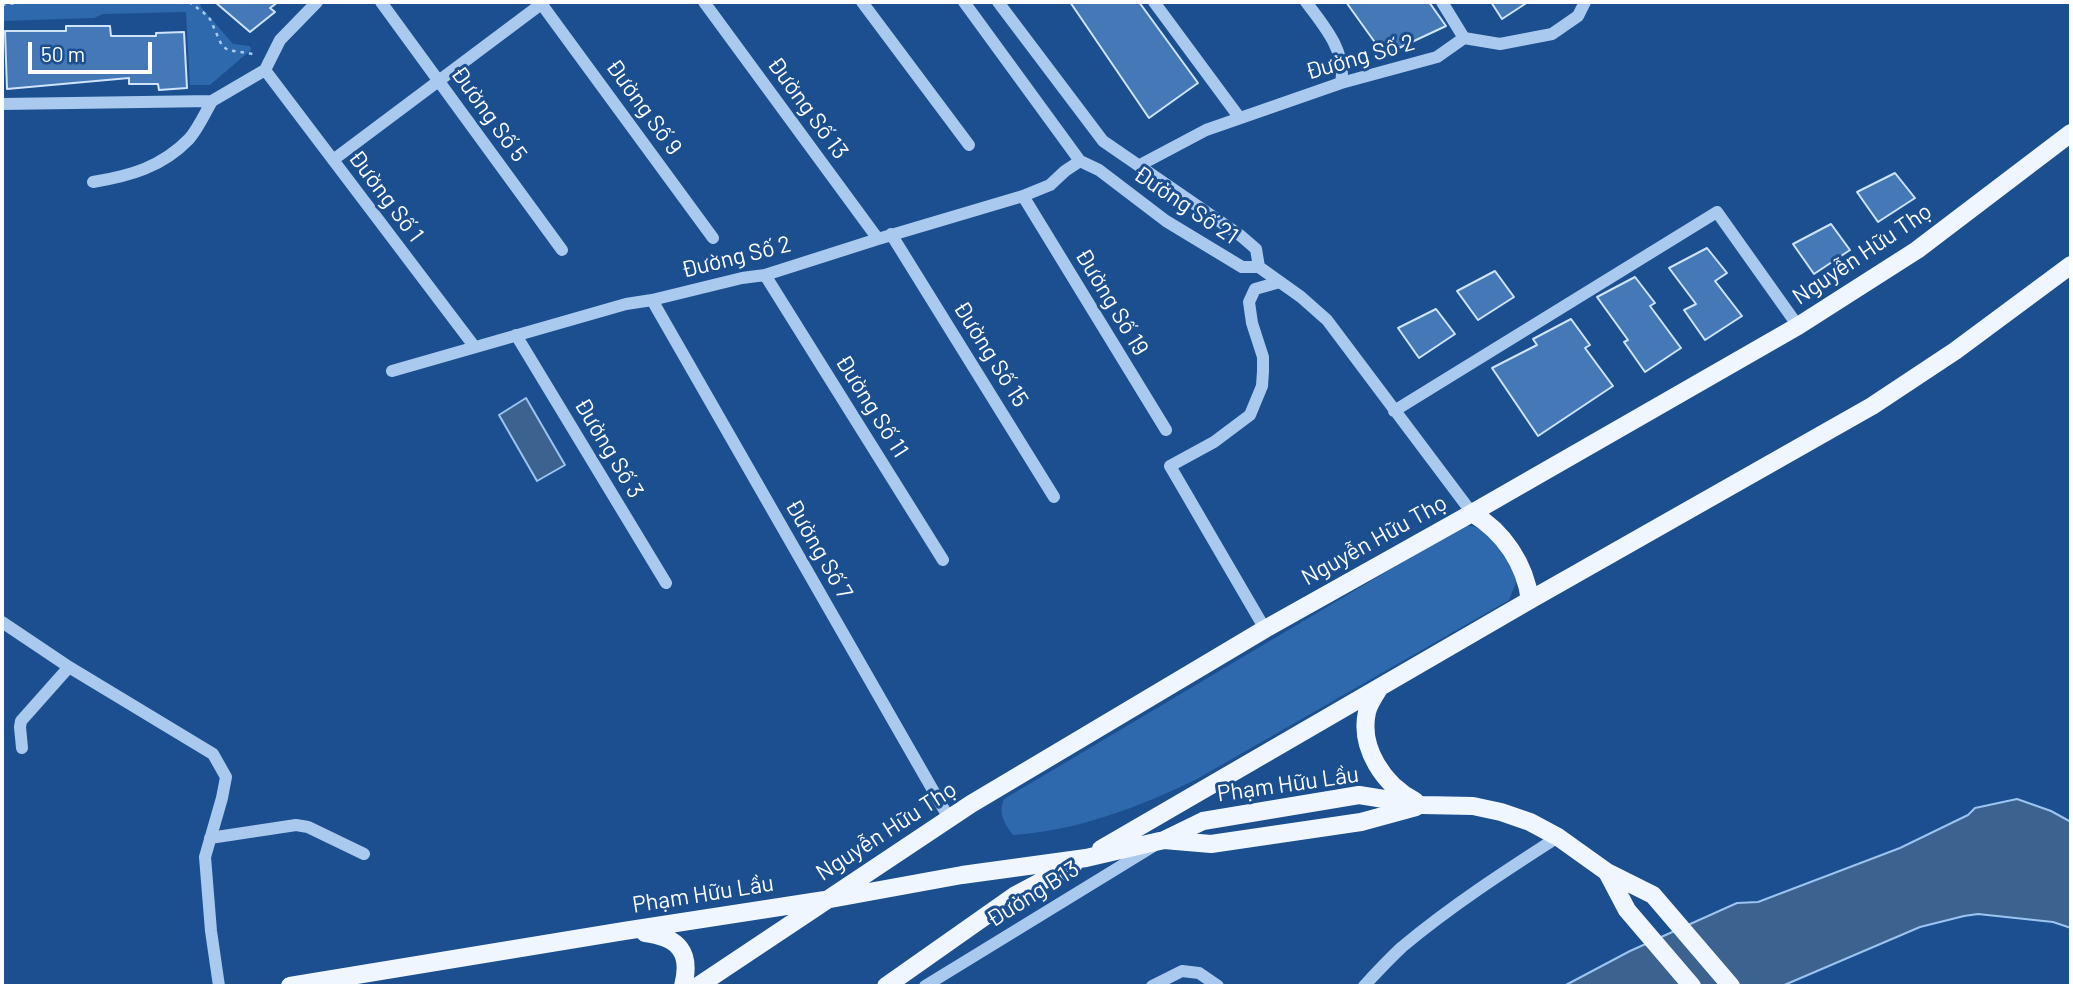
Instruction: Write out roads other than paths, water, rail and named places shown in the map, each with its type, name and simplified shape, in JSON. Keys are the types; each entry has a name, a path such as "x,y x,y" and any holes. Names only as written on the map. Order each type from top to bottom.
{"main road":[{"name":"Nguyễn Hữu Thọ","path":"698,986 971,804 1265,629 1798,326 1917,250 2071,133"},
{"path":"886,986 1014,896 1086,858 1530,600 1872,406 1955,351 2071,265"},
{"path":"1472,513 1496,530 1509,547 1521,566 1530,600"},
{"path":"1380,687 1367,713 1369,746 1382,775 1406,797 1422,805"},
{"name":"Phạm Hữu Lầu","path":"290,986 825,900 962,875 1086,858 1164,840 1203,821 1359,795 1422,805 1473,806 1530,822 1559,837 1607,872 1653,895 1731,986"},
{"name":"Phạm Hữu Lầu","path":"1164,840 1210,844 1361,822 1422,805"},
{"name":"Phạm Hữu Lầu","path":"1607,872 1627,909 1692,986"},
{"path":"624,931 665,936 679,946 686,963 683,986"}],"street":[{"path":"93,182 130,176 163,160 190,138 212,101 265,70 280,40 317,2"},
{"name":"Đường Số 5","path":"381,2 562,250"},
{"path":"333,160 542,2"},
{"name":"Đường Số 9","path":"542,2 713,237"},
{"name":"Đường Số 13","path":"704,2 878,239"},
{"path":"862,2 969,145"},
{"name":"Đường Số 21","path":"964,2 1080,160 1099,170 1166,221 1242,267 1259,267 1256,249 1241,236 1103,141 999,2"},
{"path":"1154,2 1239,117"},
{"path":"1306,2 1331,36 1344,68 1341,83"},
{"path":"1442,2 1464,38 1500,44 1552,34 1578,16 1585,2"},
{"name":"Đường Số 2","path":"1140,165 1206,130 1239,117 1341,83 1437,57 1464,38"},
{"name":"Đường Số 1","path":"265,70 474,346"},
{"path":"2,104 212,101"},
{"name":"Đường Số 2","path":"392,371 626,304 765,275 891,234 1023,196 1050,185 1080,160"},
{"name":"Đường Số 19","path":"1023,196 1166,430"},
{"path":"1394,411 1717,212 1798,326"},
{"name":"Đường Số 15","path":"891,234 1054,497"},
{"path":"1259,267 1327,320 1472,513"},
{"name":"Đường Số 11","path":"765,275 943,560"},
{"path":"1265,629 1170,466 1214,442 1250,415 1262,386 1263,357 1252,323 1249,302 1255,289 1280,282"},
{"name":"Đường Số 7","path":"652,300 950,820"},
{"name":"Đường Số 3","path":"516,335 666,583"},
{"path":"2,622 69,667 213,754 226,777 205,857 219,986"},
{"path":"22,748 21,720 69,667"},
{"path":"210,838 296,825 308,827 364,854"},
{"path":"1364,986 1401,948 1460,902 1488,881 1559,837"},
{"name":"Đường B13","path":"925,986 1164,840"},
{"path":"1152,986 1182,971 1199,973 1219,986"}]}
